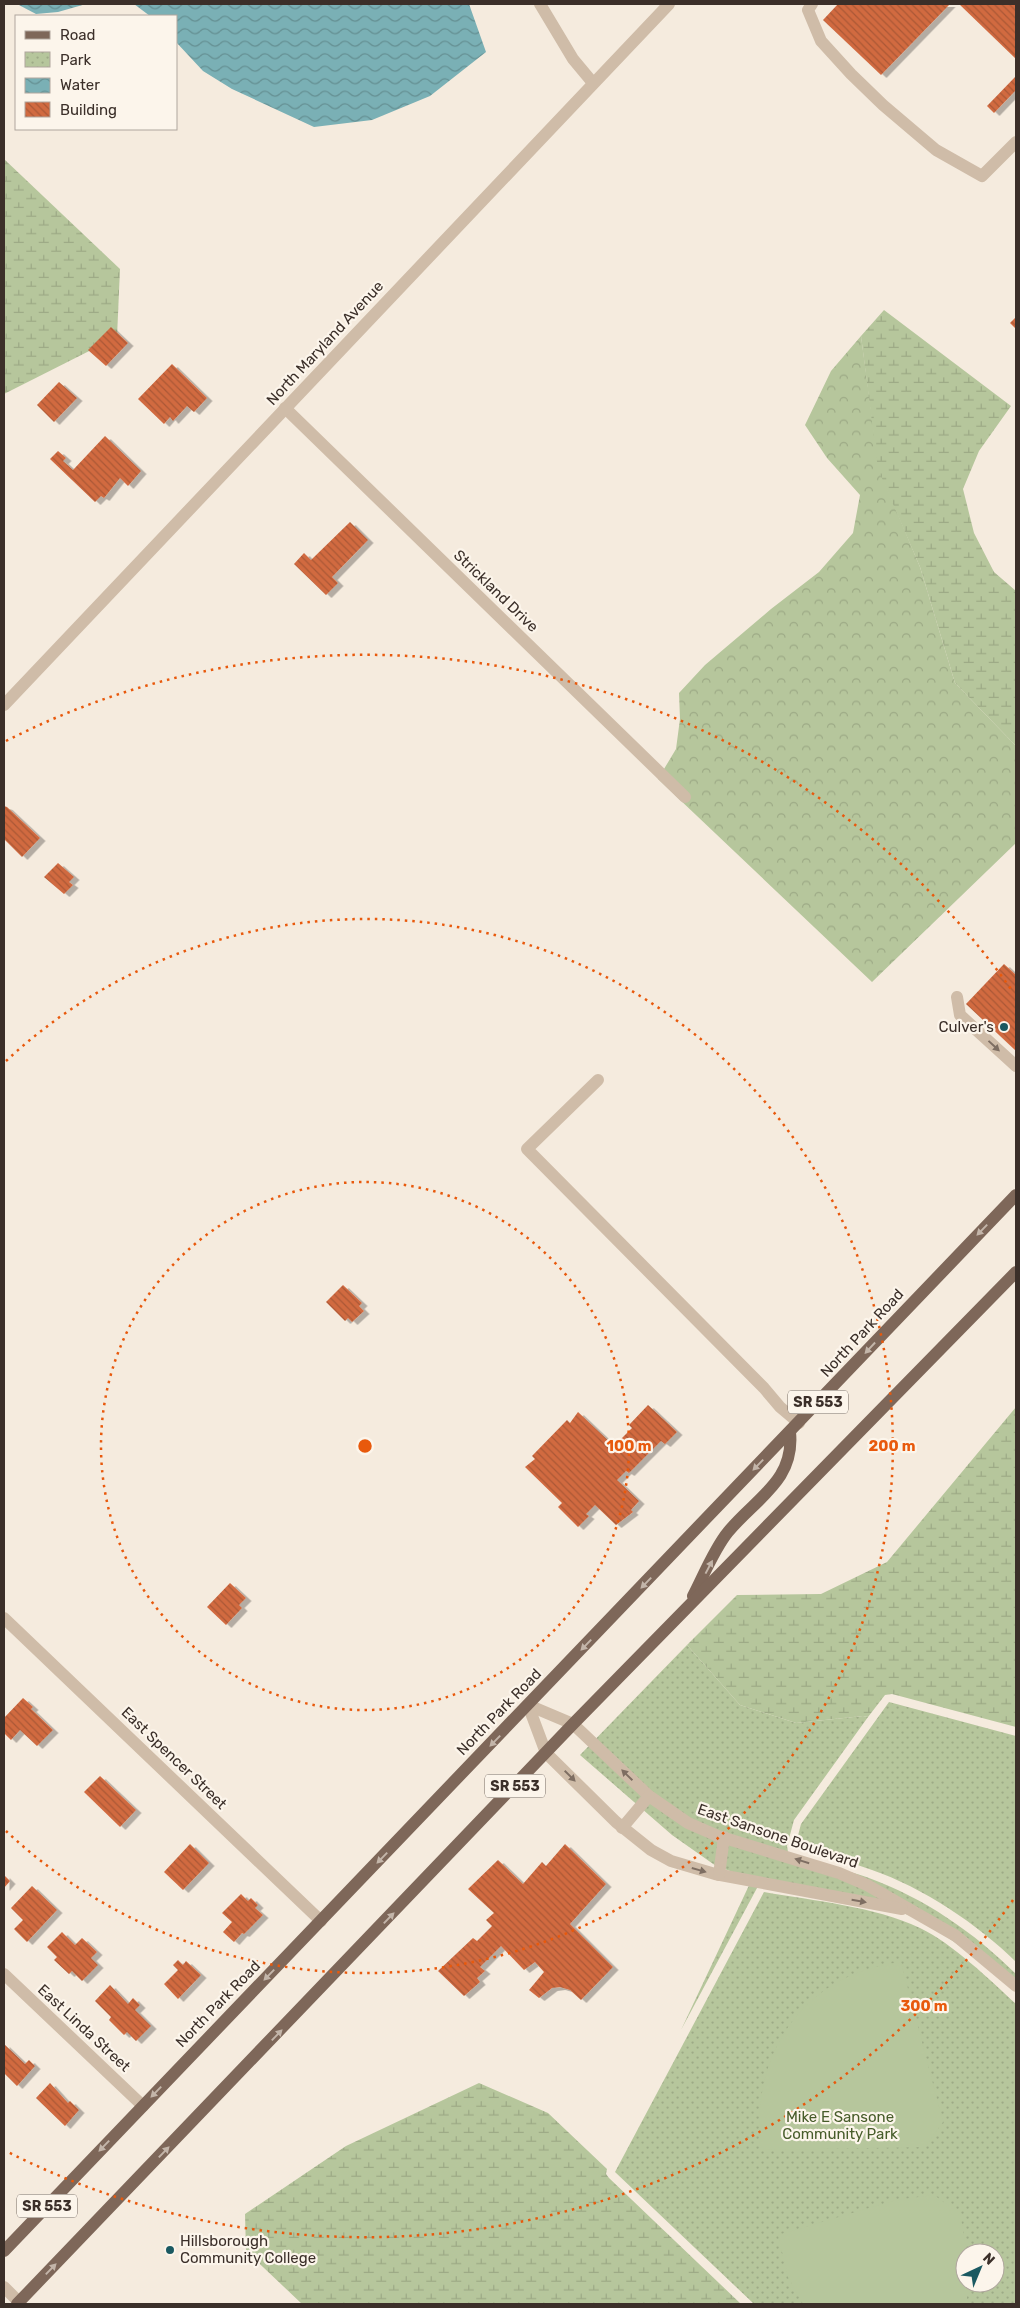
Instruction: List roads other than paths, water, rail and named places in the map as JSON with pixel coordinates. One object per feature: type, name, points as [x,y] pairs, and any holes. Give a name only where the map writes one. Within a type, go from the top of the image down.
[{"type":"main road","name":"North Park Road","points":[[4,2251],[1016,1195]]},
{"type":"main road","name":"SR 553","points":[[18,2303],[573,1724],[1016,1272]]},
{"type":"main road","points":[[686,1610],[727,1533],[780,1477],[792,1449],[794,1427]]},
{"type":"street","points":[[540,4],[573,58],[593,83]]},
{"type":"street","name":"North Maryland Avenue","points":[[4,705],[669,4]]},
{"type":"street","points":[[812,4],[808,10],[820,41],[883,105],[936,150],[982,176],[1016,142]]},
{"type":"street","name":"Strickland Drive","points":[[286,408],[685,797]]},
{"type":"street","points":[[957,997],[960,1015],[1016,1066]]},
{"type":"street","points":[[598,1080],[528,1149],[764,1388],[794,1427]]},
{"type":"street","name":"East Spencer Street","points":[[4,1618],[321,1921]]},
{"type":"street","name":"East Sansone Boulevard","points":[[528,1706],[573,1724],[649,1796],[688,1823],[724,1837],[840,1873],[868,1885],[956,1936],[1016,1986]]},
{"type":"street","name":"East Sansone Boulevard","points":[[528,1706],[546,1753],[622,1828],[651,1850],[672,1861],[719,1875],[910,1910]]},
{"type":"street","points":[[622,1828],[649,1796]]},
{"type":"street","points":[[719,1875],[724,1837]]},
{"type":"street","name":"East Linda Street","points":[[4,1974],[143,2106]]},
{"type":"street","points":[[4,2287],[18,2303]]},
{"type":"water","points":[[17,4],[86,4],[58,12],[36,14]]},
{"type":"water","points":[[134,4],[469,4],[486,52],[430,96],[372,120],[314,127],[232,89],[203,71],[178,44],[178,15],[149,15]]},
{"type":"place","name":"Culver's","points":[[1004,1027]]},
{"type":"place","name":"Hillsborough Community College","points":[[170,2250]]},
{"type":"park label","name":"Mike E Sansone Community Park","points":[[840,2126]]}]
